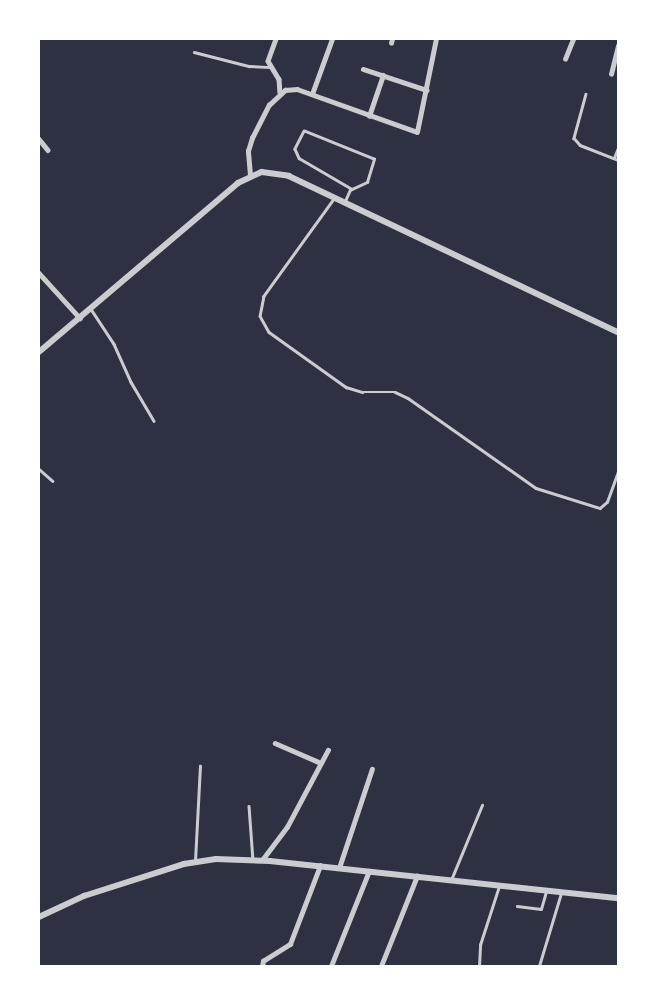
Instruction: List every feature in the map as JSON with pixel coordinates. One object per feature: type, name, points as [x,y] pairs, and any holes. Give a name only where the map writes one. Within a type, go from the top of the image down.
[{"type":"street","points":[[276,39],[268,59],[270,66],[279,79],[280,92]]},
{"type":"street","points":[[312,94],[332,39]]},
{"type":"street","points":[[250,175],[248,151],[252,138],[269,105],[280,92],[296,89],[415,132],[420,128],[436,39]]},
{"type":"street","points":[[565,59],[573,39]]},
{"type":"street","points":[[611,74],[618,46]]},
{"type":"street","points":[[363,68],[427,90]]},
{"type":"street","points":[[369,116],[383,75]]},
{"type":"street","points":[[39,139],[48,150]]},
{"type":"street","points":[[39,352],[250,175],[274,172],[345,202],[618,332]]},
{"type":"street","points":[[39,273],[80,318]]},
{"type":"street","points":[[275,743],[321,764]]},
{"type":"street","points":[[262,860],[284,833],[328,750]]},
{"type":"street","points":[[339,868],[372,769]]},
{"type":"street","points":[[39,917],[69,902],[195,861],[262,860],[499,885],[546,894],[618,898]]},
{"type":"street","points":[[262,966],[263,961],[290,944],[320,866]]},
{"type":"street","points":[[331,966],[369,871]]},
{"type":"street","points":[[381,966],[417,876]]},
{"type":"lane","points":[[194,52],[249,66],[270,66]]},
{"type":"lane","points":[[586,94],[574,138],[580,145],[618,160]]},
{"type":"lane","points":[[345,202],[352,189],[365,185],[374,159],[304,132],[295,149],[299,158],[352,189]]},
{"type":"lane","points":[[614,158],[618,148]]},
{"type":"lane","points":[[335,198],[264,296],[260,316],[265,328],[346,387],[362,392],[395,392],[408,398],[536,488],[600,508],[607,502],[618,471]]},
{"type":"lane","points":[[91,309],[114,344],[131,382],[154,421]]},
{"type":"lane","points":[[39,469],[53,481]]},
{"type":"lane","points":[[195,861],[200,766]]},
{"type":"lane","points":[[451,880],[482,805]]},
{"type":"lane","points":[[249,806],[253,860]]},
{"type":"lane","points":[[479,966],[480,945],[499,885]]},
{"type":"lane","points":[[516,906],[539,910],[545,902],[546,894]]},
{"type":"lane","points":[[539,966],[560,895]]}]
